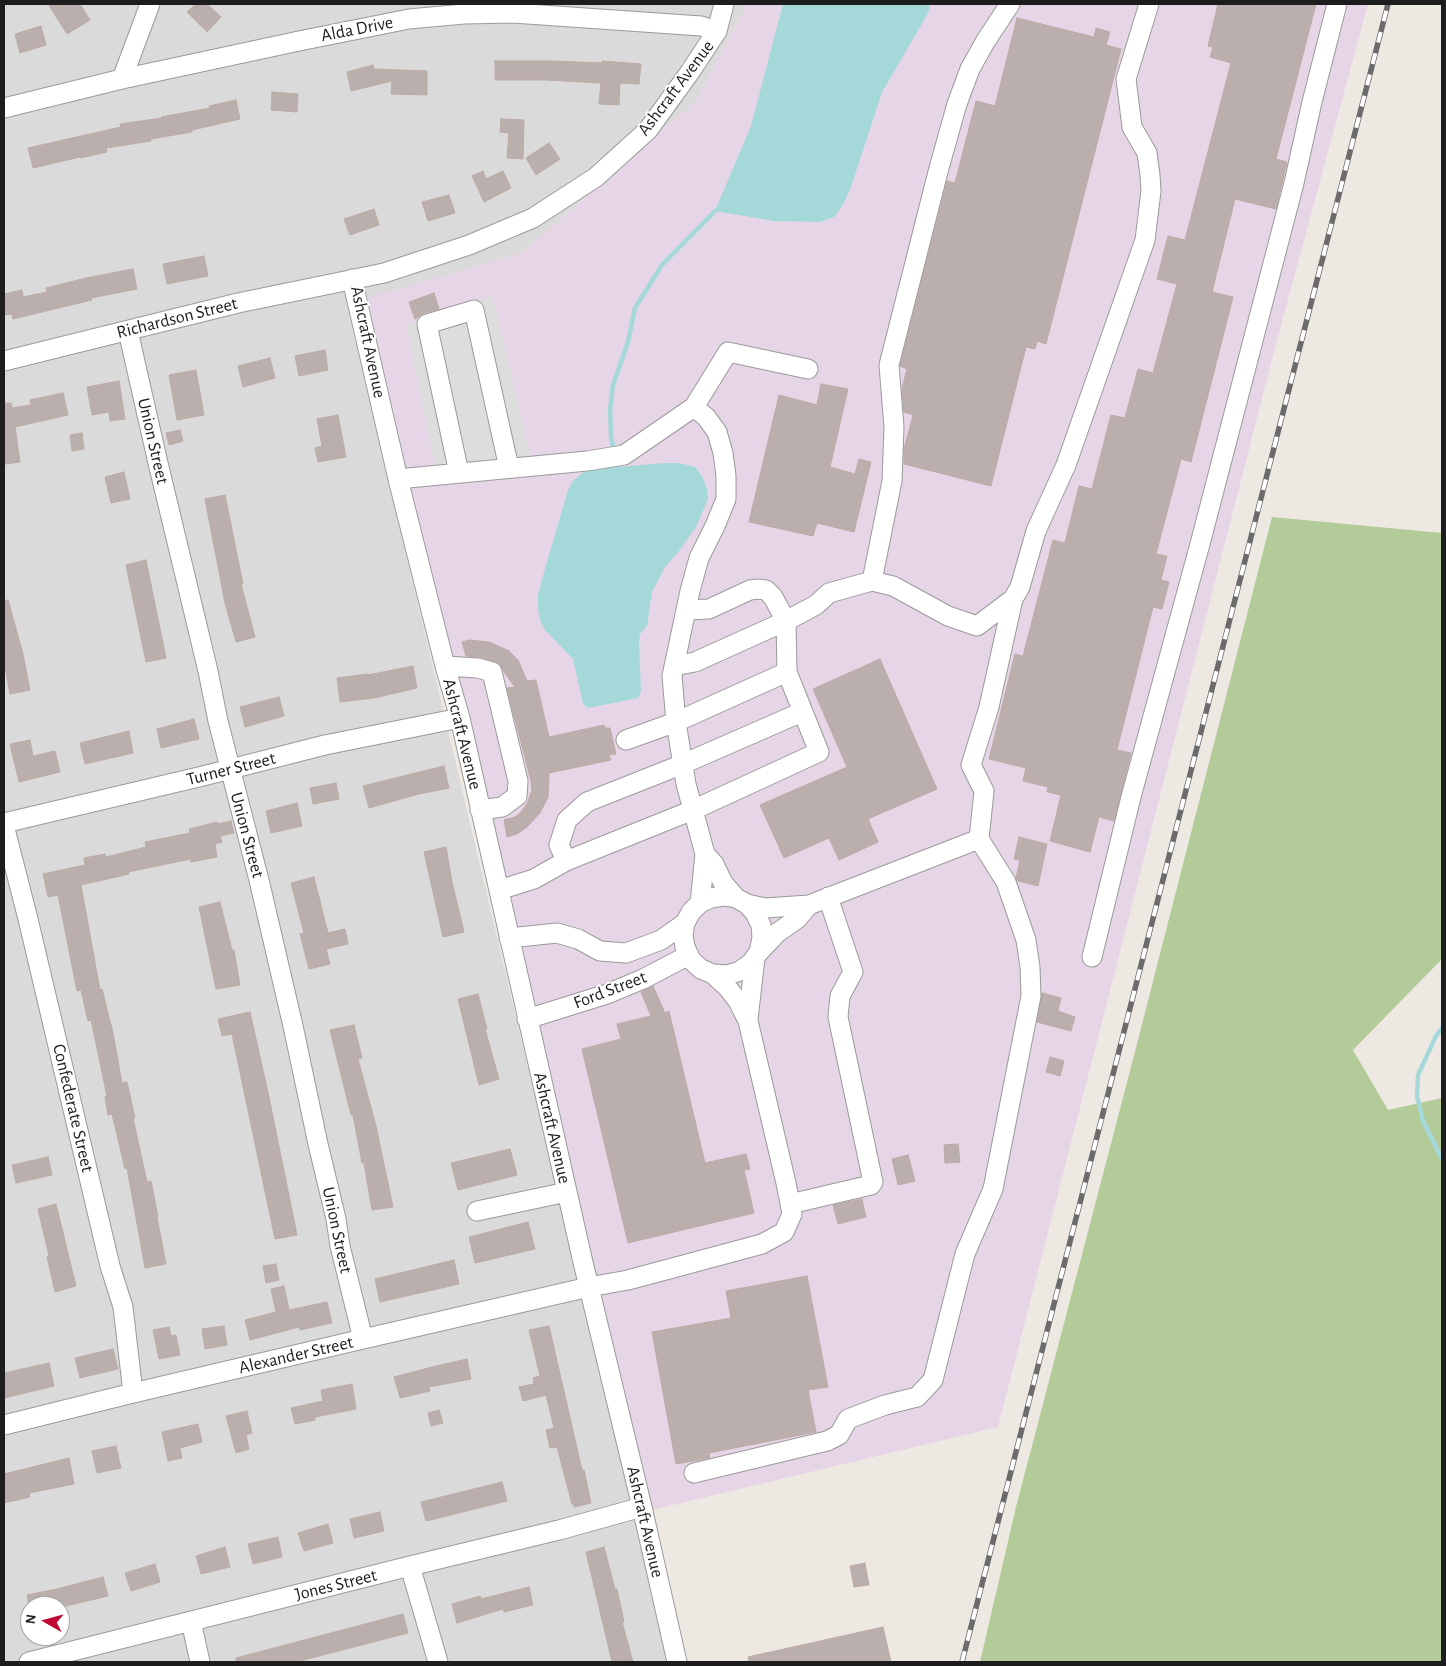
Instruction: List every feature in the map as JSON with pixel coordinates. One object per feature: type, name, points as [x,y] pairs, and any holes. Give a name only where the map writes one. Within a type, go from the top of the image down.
[{"type":"street","points":[[122,79],[150,4]]},
{"type":"street","name":"Ashcraft Avenue","points":[[677,1662],[567,1192],[460,718],[398,479],[352,280],[384,273],[477,242],[534,218],[596,177],[648,130],[717,31],[724,4]]},
{"type":"street","points":[[872,581],[892,481],[894,427],[889,365],[957,104],[970,69],[1010,4]]},
{"type":"street","points":[[1092,957],[1131,796],[1200,544],[1294,183],[1337,4]]},
{"type":"street","points":[[694,1473],[826,1441],[839,1435],[848,1419],[916,1397],[932,1380],[965,1254],[993,1189],[1031,996],[1030,967],[1026,940],[1006,882],[979,839],[984,791],[971,765],[989,707],[1013,599],[1020,587],[1036,531],[1066,465],[1145,240],[1151,191],[1148,153],[1132,128],[1126,79],[1143,5]]},
{"type":"street","name":"Alda Drive","points":[[4,108],[122,79],[409,19],[464,14],[513,13],[701,26],[717,31]]},
{"type":"street","name":"Richardson Street","points":[[4,361],[238,303],[352,280]]},
{"type":"street","points":[[459,473],[427,324],[474,310],[509,468]]},
{"type":"street","name":"Union Street","points":[[128,331],[230,769],[259,880],[336,1218],[340,1246],[363,1340]]},
{"type":"street","points":[[398,479],[587,461],[624,455],[694,407],[705,386],[728,352],[808,369]]},
{"type":"street","points":[[694,407],[706,417],[716,432],[723,453],[726,476],[726,499],[700,558],[690,591],[672,676],[676,722],[686,784],[705,854],[700,903]]},
{"type":"street","points":[[674,666],[695,662],[786,622],[816,605],[829,594],[872,581],[893,586],[948,616],[977,626],[1013,599]]},
{"type":"street","points":[[499,890],[534,879],[566,861],[693,810],[819,752],[786,672],[786,622],[773,597],[766,590],[750,590],[709,609],[686,610]]},
{"type":"street","points":[[445,666],[478,668],[492,672],[518,781],[517,796],[502,807],[480,810]]},
{"type":"street","points":[[626,740],[676,722],[786,672]]},
{"type":"street","points":[[566,861],[559,845],[567,820],[587,802],[683,764],[802,712]]},
{"type":"street","name":"Turner Street","points":[[4,824],[325,745],[460,718]]},
{"type":"street","name":"Confederate Street","points":[[4,824],[110,1266],[123,1307],[133,1393]]},
{"type":"street","points":[[828,898],[852,972],[840,996],[838,1017],[873,1179],[871,1186],[790,1204],[748,1020],[728,987],[713,974],[701,969],[691,960],[685,947],[683,935],[685,923],[691,912],[700,903],[724,896],[765,908],[809,905],[979,839]]},
{"type":"street","points":[[705,854],[714,864],[723,884],[755,913],[761,924],[762,938],[757,955],[748,1020]]},
{"type":"street","points":[[713,974],[727,975],[740,971],[751,963],[777,933],[797,919],[809,905]]},
{"type":"street","points":[[509,938],[557,933],[578,939],[600,951],[626,953],[661,940],[685,923]]},
{"type":"street","name":"Ford Street","points":[[528,1019],[607,994],[643,979],[688,955]]},
{"type":"street","points":[[477,1211],[567,1192]]},
{"type":"street","name":"Alexander Street","points":[[4,1425],[133,1393],[589,1287],[628,1280],[762,1244],[784,1232],[792,1214],[790,1204]]},
{"type":"street","name":"Jones Street","points":[[29,1662],[559,1530],[642,1507]]},
{"type":"street","points":[[410,1566],[438,1662]]},
{"type":"street","points":[[191,1621],[200,1662]]},
{"type":"shaded area","points":[[4,4],[747,4],[697,100],[522,253],[347,305],[669,1662],[4,1662]]},
{"type":"shaded area","points":[[747,4],[1368,4],[1277,340],[998,1427],[652,1510],[346,304],[522,253],[697,100]]},
{"type":"shaded area","points":[[492,295],[531,457],[436,470],[406,325]]},
{"type":"green space","points":[[1272,517],[1442,533],[1442,959],[1353,1050],[1388,1110],[1442,1098],[1442,1662],[980,1662],[1016,1507]]},
{"type":"water","points":[[783,4],[931,4],[927,15],[882,92],[851,187],[843,205],[834,217],[820,222],[774,221],[715,211],[751,126]]},
{"type":"water","points":[[679,463],[695,467],[702,476],[707,489],[708,499],[696,527],[665,567],[652,592],[647,626],[640,634],[641,692],[638,698],[588,708],[583,704],[573,659],[545,630],[540,620],[538,608],[538,595],[542,579],[568,490],[573,481],[591,469]]},
{"type":"building","points":[[48,4],[80,4],[90,20],[67,34]]},
{"type":"building","points":[[196,4],[207,4],[221,17],[207,32],[187,12]]},
{"type":"building","points":[[1218,4],[1316,4],[1276,159],[1287,162],[1276,209],[1235,199],[1212,292],[1233,297],[1191,462],[1181,459],[1156,554],[1167,556],[1161,580],[1169,582],[1162,609],[1153,607],[1117,750],[1131,753],[1114,821],[1099,817],[1090,852],[1050,841],[1061,795],[1047,792],[1048,787],[1023,781],[1026,768],[989,759],[1015,654],[1023,656],[1053,540],[1065,543],[1079,486],[1092,489],[1111,415],[1125,418],[1138,369],[1153,373],[1177,284],[1157,279],[1168,236],[1185,240],[1231,63],[1210,57],[1213,47],[1208,46]]},
{"type":"building","points":[[1017,18],[1094,37],[1096,28],[1110,32],[1106,45],[1121,49],[1046,344],[1037,341],[1035,349],[1026,347],[991,486],[904,464],[904,449],[913,415],[904,412],[902,389],[907,369],[900,366],[947,181],[955,183],[976,101],[995,106]]},
{"type":"building","points":[[41,26],[46,45],[20,53],[15,34]]},
{"type":"building","points":[[495,61],[602,63],[602,61],[641,64],[639,84],[620,83],[619,105],[599,104],[601,83],[495,80]]},
{"type":"building","points":[[373,65],[374,69],[427,71],[427,95],[391,94],[392,81],[351,91],[347,72]]},
{"type":"building","points":[[272,92],[298,94],[297,112],[271,110]]},
{"type":"building","points":[[236,100],[240,119],[192,130],[192,132],[151,139],[151,141],[106,148],[107,152],[33,168],[28,148],[121,127],[120,124],[162,118],[210,108],[209,106]]},
{"type":"building","points":[[501,119],[524,120],[523,159],[507,158],[509,133],[500,132]]},
{"type":"building","points":[[549,143],[560,159],[536,175],[526,158]]},
{"type":"building","points":[[483,171],[486,179],[503,171],[511,188],[484,202],[472,176]]},
{"type":"building","points":[[449,195],[455,213],[428,221],[422,202]]},
{"type":"building","points":[[374,209],[379,225],[350,235],[344,219]]},
{"type":"building","points":[[204,256],[208,276],[167,284],[163,264]]},
{"type":"building","points":[[133,269],[137,289],[91,298],[92,300],[13,319],[12,314],[4,315],[4,294],[22,290],[23,297],[47,292],[46,288]]},
{"type":"building","points":[[434,293],[439,309],[424,313],[415,319],[409,302]]},
{"type":"building","points":[[325,350],[328,370],[299,376],[295,356]]},
{"type":"building","points":[[270,358],[275,378],[243,387],[238,366]]},
{"type":"building","points":[[196,370],[204,415],[177,420],[169,375]]},
{"type":"building","points":[[119,381],[125,419],[110,421],[109,412],[92,415],[87,387]]},
{"type":"building","points":[[821,384],[848,389],[830,467],[855,474],[859,459],[871,462],[854,532],[817,523],[813,536],[749,522],[779,395],[817,405]]},
{"type":"building","points":[[63,393],[68,415],[15,427],[20,462],[5,464],[4,403],[11,403],[12,408],[31,405],[30,400]]},
{"type":"building","points":[[338,415],[346,457],[318,462],[315,448],[322,446],[317,419]]},
{"type":"building","points":[[180,430],[183,441],[169,445],[166,433]]},
{"type":"building","points":[[82,433],[84,449],[72,451],[70,435]]},
{"type":"building","points":[[124,472],[130,499],[111,503],[105,477]]},
{"type":"building","points":[[225,495],[243,584],[241,584],[255,637],[236,642],[225,603],[205,499]]},
{"type":"building","points":[[146,560],[166,658],[146,662],[126,565]]},
{"type":"building","points":[[8,600],[23,654],[30,690],[10,694],[4,661],[4,601]]},
{"type":"building","points":[[469,640],[489,642],[509,651],[518,660],[527,681],[536,680],[549,737],[604,725],[605,728],[610,728],[616,754],[609,755],[611,760],[549,773],[548,797],[540,813],[527,827],[517,834],[507,837],[504,820],[515,817],[521,812],[527,804],[532,790],[507,688],[515,687],[500,664],[480,657],[466,656],[462,642]]},
{"type":"building","points":[[880,659],[937,789],[868,819],[878,842],[839,860],[829,838],[784,858],[760,805],[847,767],[813,689]]},
{"type":"building","points":[[413,666],[417,688],[374,698],[340,702],[337,678],[368,675]]},
{"type":"building","points":[[279,697],[284,716],[245,727],[240,707]]},
{"type":"building","points":[[194,719],[199,739],[161,748],[157,729]]},
{"type":"building","points":[[129,731],[133,753],[85,764],[80,743]]},
{"type":"building","points":[[30,740],[33,756],[55,751],[60,772],[19,782],[10,744]]},
{"type":"building","points":[[444,766],[449,788],[369,808],[363,786]]},
{"type":"building","points":[[336,783],[339,799],[313,804],[310,788]]},
{"type":"building","points":[[297,803],[302,826],[271,833],[266,811]]},
{"type":"building","points":[[231,821],[234,833],[220,836],[222,842],[215,844],[217,857],[191,862],[191,859],[128,872],[129,874],[81,885],[100,990],[102,989],[113,1033],[122,1083],[127,1082],[147,1182],[151,1181],[166,1264],[145,1268],[127,1168],[125,1169],[112,1114],[108,1115],[105,1097],[107,1096],[91,1020],[88,1021],[81,990],[77,991],[58,895],[48,897],[43,874],[85,865],[84,858],[105,854],[106,857],[146,847],[145,842],[190,833],[189,829],[217,822],[218,824]]},
{"type":"building","points":[[1019,837],[1047,844],[1038,886],[1018,881],[1016,878],[1020,860],[1014,859]]},
{"type":"building","points":[[446,847],[464,932],[443,937],[424,852]]},
{"type":"building","points":[[314,877],[328,933],[345,929],[348,944],[326,949],[330,964],[309,969],[300,934],[304,933],[291,883]]},
{"type":"building","points":[[220,902],[232,950],[234,950],[240,985],[216,989],[199,907]]},
{"type":"building","points":[[653,986],[665,1013],[669,1011],[705,1163],[746,1154],[750,1169],[744,1170],[754,1213],[628,1243],[582,1049],[621,1039],[617,1024],[651,1016],[641,992]]},
{"type":"building","points":[[1042,993],[1061,998],[1058,1011],[1075,1017],[1071,1031],[1037,1022]]},
{"type":"building","points":[[478,994],[487,1029],[485,1029],[499,1079],[479,1085],[458,999]]},
{"type":"building","points":[[250,1012],[297,1235],[275,1239],[232,1034],[222,1036],[218,1019]]},
{"type":"building","points":[[354,1025],[362,1058],[358,1059],[376,1126],[393,1207],[372,1210],[353,1115],[351,1115],[330,1030]]},
{"type":"building","points":[[1050,1057],[1064,1061],[1060,1076],[1046,1072]]},
{"type":"building","points":[[958,1144],[960,1162],[945,1163],[944,1145]]},
{"type":"building","points":[[510,1149],[517,1175],[458,1190],[451,1163]]},
{"type":"building","points":[[908,1155],[915,1181],[898,1185],[892,1159]]},
{"type":"building","points":[[48,1157],[52,1175],[16,1183],[12,1165]]},
{"type":"building","points":[[862,1199],[866,1217],[838,1224],[833,1205]]},
{"type":"building","points":[[56,1204],[76,1286],[55,1292],[38,1209]]},
{"type":"building","points":[[528,1222],[535,1249],[475,1263],[469,1237]]},
{"type":"building","points":[[454,1260],[459,1284],[380,1302],[375,1279]]},
{"type":"building","points":[[276,1264],[279,1280],[266,1283],[263,1266]]},
{"type":"building","points":[[807,1276],[828,1387],[808,1390],[816,1432],[709,1453],[710,1458],[676,1464],[652,1332],[731,1318],[726,1291]]},
{"type":"building","points":[[284,1286],[289,1310],[327,1302],[332,1323],[300,1330],[299,1327],[250,1340],[245,1320],[276,1312],[271,1289]]},
{"type":"building","points":[[224,1326],[227,1345],[205,1349],[202,1329]]},
{"type":"building","points":[[549,1326],[591,1503],[574,1507],[557,1447],[550,1448],[546,1430],[554,1428],[546,1395],[523,1401],[519,1387],[534,1384],[533,1378],[540,1376],[529,1330]]},
{"type":"building","points":[[169,1327],[171,1336],[176,1335],[180,1355],[159,1359],[153,1330]]},
{"type":"building","points":[[113,1349],[118,1369],[80,1378],[75,1358]]},
{"type":"building","points":[[467,1359],[471,1379],[429,1387],[430,1391],[400,1398],[394,1377]]},
{"type":"building","points":[[49,1363],[54,1386],[4,1398],[4,1373]]},
{"type":"building","points":[[352,1384],[356,1409],[315,1417],[315,1420],[295,1424],[291,1408],[323,1401],[321,1390]]},
{"type":"building","points":[[439,1410],[443,1423],[431,1426],[428,1413]]},
{"type":"building","points":[[247,1411],[252,1433],[246,1435],[249,1449],[236,1453],[226,1416]]},
{"type":"building","points":[[198,1424],[202,1442],[180,1448],[182,1458],[168,1461],[162,1432]]},
{"type":"building","points":[[116,1446],[121,1468],[97,1473],[92,1451]]},
{"type":"building","points":[[69,1458],[74,1484],[29,1493],[30,1497],[4,1503],[4,1474]]},
{"type":"building","points":[[502,1482],[507,1501],[426,1521],[421,1502]]},
{"type":"building","points":[[380,1512],[384,1531],[354,1538],[350,1519]]},
{"type":"building","points":[[328,1524],[333,1543],[304,1551],[298,1533]]},
{"type":"building","points":[[278,1537],[282,1557],[253,1564],[248,1544]]},
{"type":"building","points":[[225,1547],[230,1567],[201,1574],[196,1556]]},
{"type":"building","points":[[604,1547],[615,1589],[617,1589],[624,1622],[622,1622],[633,1662],[612,1662],[586,1552]]},
{"type":"building","points":[[865,1563],[869,1585],[854,1587],[850,1566]]},
{"type":"building","points":[[155,1564],[160,1582],[131,1591],[125,1573]]},
{"type":"building","points":[[103,1577],[108,1596],[70,1605],[70,1596],[27,1596]]},
{"type":"building","points":[[529,1587],[533,1605],[504,1612],[503,1609],[457,1623],[452,1604],[480,1596],[481,1599]]},
{"type":"building","points":[[403,1614],[408,1633],[296,1662],[236,1662],[236,1658]]},
{"type":"building","points":[[883,1627],[891,1662],[749,1662],[748,1657]]},
{"type":"waterway","points":[[614,452],[610,410],[613,385],[628,342],[635,308],[662,265],[720,208]]},
{"type":"waterway","points":[[1442,1028],[1436,1036],[1418,1075],[1417,1096],[1423,1121],[1442,1159]]},
{"type":"railway","points":[[962,1662],[1388,4]]}]
